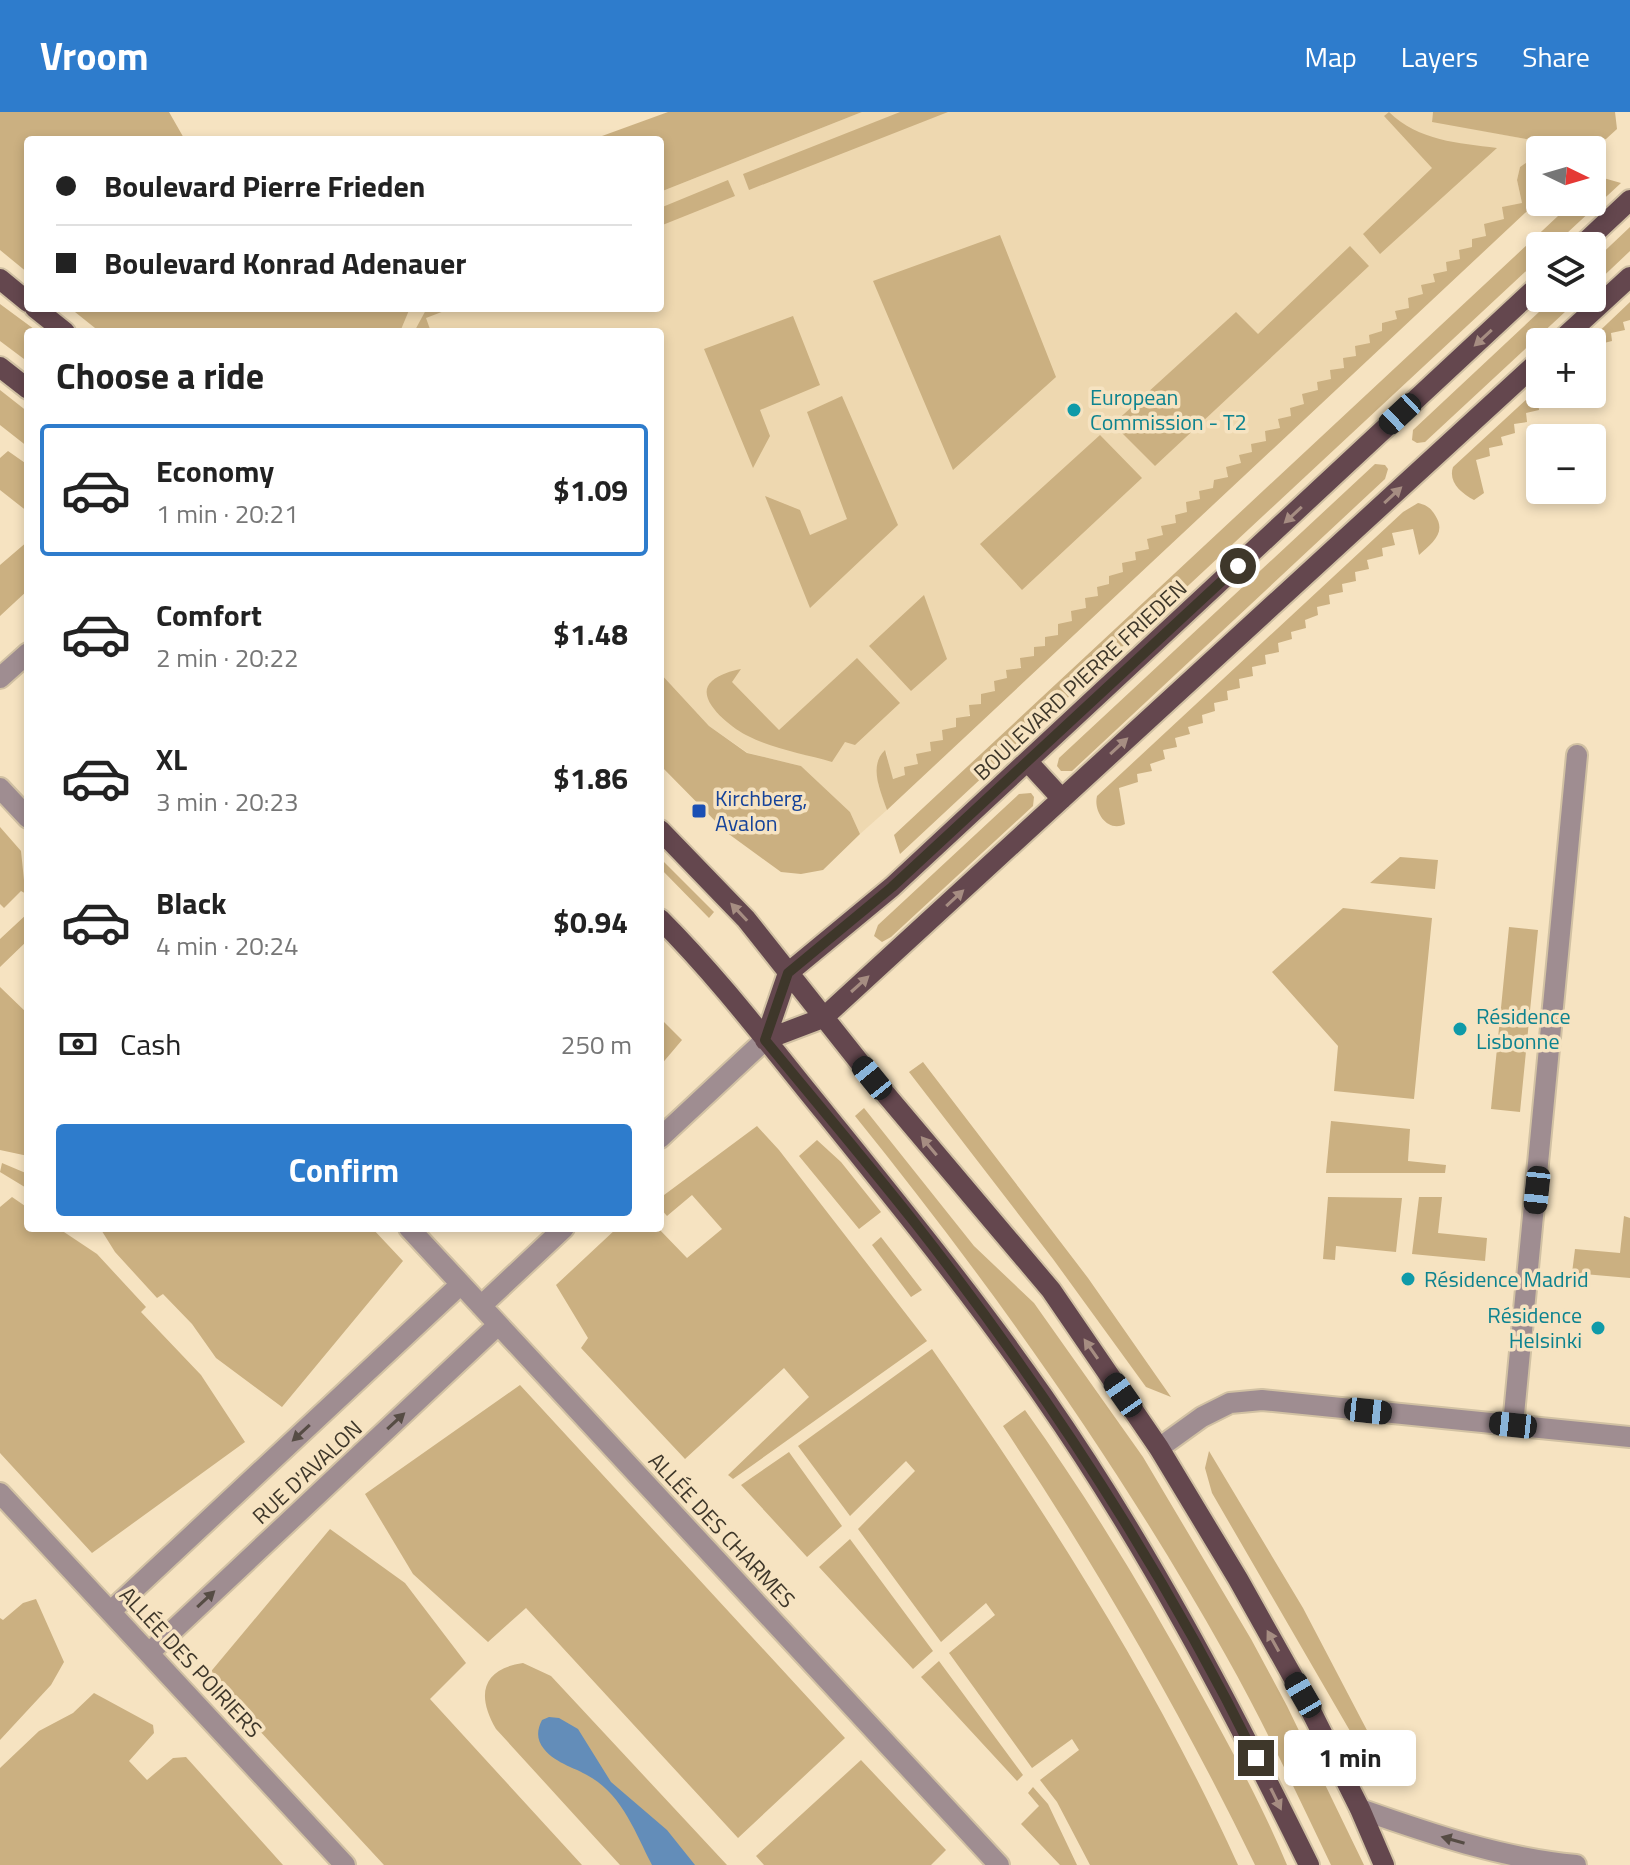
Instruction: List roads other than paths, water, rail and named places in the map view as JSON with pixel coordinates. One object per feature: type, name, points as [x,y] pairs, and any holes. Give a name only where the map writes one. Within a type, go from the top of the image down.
[{"type":"main road","points":[[1596,232],[1630,200]]},
{"type":"main road","points":[[1574,328],[1630,277]]},
{"type":"main road","points":[[0,279],[24,299]]},
{"type":"main road","name":"BOULEVARD PIERRE FRIEDEN","points":[[788,973],[892,887],[1526,297]]},
{"type":"main road","points":[[40,312],[60,328]]},
{"type":"main road","points":[[0,367],[24,386]]},
{"type":"main road","points":[[765,1040],[823,1018],[1526,373]]},
{"type":"main road","points":[[1028,762],[1062,799]]},
{"type":"main road","points":[[664,834],[746,919],[823,1018],[1051,1290],[1159,1448],[1303,1695],[1360,1809],[1384,1865]]},
{"type":"main road","points":[[664,923],[702,961],[915,1223],[1044,1397],[1181,1618],[1243,1731],[1309,1865]]},
{"type":"main road","points":[[765,1040],[788,973]]},
{"type":"street","points":[[0,678],[24,657]]},
{"type":"street","points":[[1513,1425],[1577,755]]},
{"type":"street","points":[[0,788],[24,814]]},
{"type":"street","points":[[664,1134],[765,1040]]},
{"type":"street","name":"ALLÉE DES CHARMES","points":[[413,1232],[999,1865]]},
{"type":"street","points":[[481,1306],[560,1232]]},
{"type":"street","name":"RUE D'AVALON","points":[[111,1611],[461,1284]]},
{"type":"street","name":"RUE D'AVALON","points":[[149,1653],[498,1325]]},
{"type":"street","points":[[1159,1448],[1202,1417],[1230,1403],[1262,1400],[1630,1437]]},
{"type":"street","name":"ALLÉE DES POIRIERS","points":[[0,1493],[345,1865]]},
{"type":"street","points":[[1360,1809],[1525,1863],[1576,1865]]},
{"type":"water","points":[[559,1718],[578,1729],[611,1782],[667,1830],[695,1865],[652,1865],[628,1817],[612,1795],[592,1778],[554,1758],[541,1745],[539,1727],[542,1720]]},
{"type":"place","name":"European Commission - T2","points":[[1074,410]]},
{"type":"place","name":"Kirchberg, Avalon","points":[[699,811]]},
{"type":"place","name":"Résidence Lisbonne","points":[[1460,1029]]},
{"type":"place","name":"Résidence Madrid","points":[[1408,1279]]},
{"type":"place","name":"Résidence Helsinki","points":[[1598,1328]]}]
